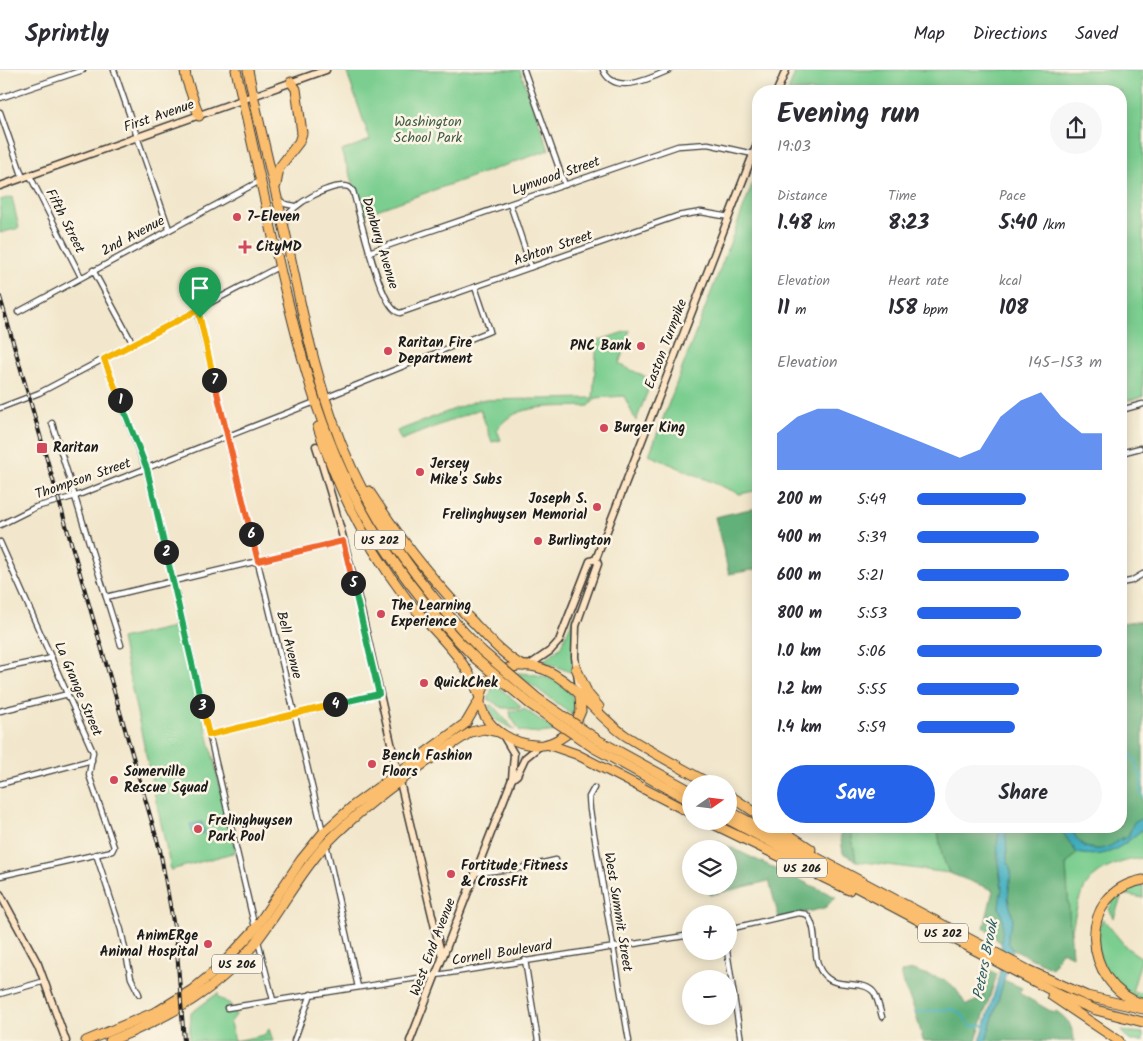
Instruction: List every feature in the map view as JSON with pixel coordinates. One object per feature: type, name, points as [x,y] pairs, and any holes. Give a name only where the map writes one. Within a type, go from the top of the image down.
[{"type":"highway","points":[[186,70],[186,78],[199,116]]},
{"type":"highway","name":"US 202","points":[[236,70],[280,266],[315,402],[338,461],[374,530],[407,580],[435,615],[537,709],[682,796]]},
{"type":"highway","name":"US 202","points":[[248,70],[314,360],[341,442],[367,498],[403,557],[479,655]]},
{"type":"highway","points":[[276,193],[279,168],[299,142],[302,133],[296,89],[291,82]]},
{"type":"highway","points":[[315,402],[316,420],[331,466],[362,531],[407,598],[468,668],[480,698],[484,716],[501,733]]},
{"type":"highway","points":[[341,442],[387,518],[429,575],[489,639],[510,658],[526,666]]},
{"type":"highway","name":"US 206","points":[[86,1041],[147,1016],[180,997],[219,968],[255,929],[298,865],[323,833],[353,806],[466,723],[485,685],[495,673],[526,666],[542,668],[557,674],[614,727],[694,775]]},
{"type":"highway","points":[[576,668],[585,688],[594,701],[615,721],[658,750],[664,758]]},
{"type":"highway","points":[[544,744],[568,733],[577,724],[581,711],[580,696]]},
{"type":"highway","name":"US 206","points":[[110,1041],[182,1008],[226,974],[258,940],[300,877],[326,844],[354,817],[471,732],[484,729],[501,733],[512,739],[544,744],[576,754],[682,808]]},
{"type":"highway","name":"US 202","points":[[596,744],[682,787]]},
{"type":"highway","points":[[738,801],[752,810]]},
{"type":"highway","name":"US 202","points":[[738,816],[752,823]]},
{"type":"highway","name":"US 202","points":[[738,825],[752,832]]},
{"type":"highway","name":"US 206","points":[[726,830],[882,906],[898,909]]},
{"type":"highway","name":"US 202","points":[[754,833],[898,909],[990,954]]},
{"type":"highway","name":"US 202","points":[[770,833],[1091,1008],[1143,1022]]},
{"type":"highway","name":"US 206","points":[[787,833],[829,859],[834,868]]},
{"type":"highway","points":[[1143,880],[1122,886],[1114,893],[1098,917],[1094,938],[1096,957],[1106,978],[1121,994],[1143,1005]]},
{"type":"highway","points":[[1027,974],[1119,1041]]},
{"type":"highway","name":"US 202","points":[[1027,974],[1087,996],[1143,1009]]},
{"type":"street","points":[[0,98],[83,70]]},
{"type":"street","points":[[114,70],[169,229]]},
{"type":"street","name":"First Avenue","points":[[0,186],[326,70]]},
{"type":"street","points":[[524,70],[565,185]]},
{"type":"street","points":[[603,70],[610,80],[625,84],[669,70]]},
{"type":"street","points":[[780,85],[786,70]]},
{"type":"street","name":"Fifth Street","points":[[0,112],[26,177],[81,277]]},
{"type":"street","name":"Lynwood Street","points":[[369,252],[678,146],[708,144],[752,154]]},
{"type":"street","name":"Easton Turnpike","points":[[580,696],[576,668],[576,626],[598,564],[596,559],[752,157]]},
{"type":"street","name":"2nd Avenue","points":[[18,312],[260,181]]},
{"type":"street","name":"Danbury Avenue","points":[[295,206],[337,186],[349,187],[353,191],[369,252],[389,306]]},
{"type":"street","points":[[276,193],[285,204],[295,206]]},
{"type":"street","points":[[510,204],[531,267]]},
{"type":"street","points":[[283,224],[287,214],[295,206]]},
{"type":"street","name":"Ashton Street","points":[[389,306],[395,312],[403,313],[689,213],[701,212],[729,216]]},
{"type":"street","points":[[0,408],[40,393],[280,266]]},
{"type":"street","points":[[93,270],[133,344]]},
{"type":"street","points":[[325,398],[490,331],[475,287]]},
{"type":"street","name":"Bell Avenue","points":[[198,310],[326,844],[358,987]]},
{"type":"street","points":[[104,359],[147,469],[255,929]]},
{"type":"street","name":"Thompson Street","points":[[0,525],[36,507],[76,496],[315,402]]},
{"type":"street","points":[[1127,408],[1143,404]]},
{"type":"street","points":[[52,423],[121,645]]},
{"type":"street","points":[[316,446],[330,489],[398,772]]},
{"type":"street","points":[[1127,451],[1140,448]]},
{"type":"street","points":[[106,597],[343,541]]},
{"type":"street","name":"La Grange Street","points":[[0,542],[93,752],[89,776],[109,832],[113,850],[96,854]]},
{"type":"street","name":"Easton Turnpike","points":[[526,666],[550,651],[559,641],[590,561],[596,559]]},
{"type":"street","points":[[1127,582],[1143,574]]},
{"type":"street","points":[[0,669],[52,658]]},
{"type":"street","points":[[0,711],[68,694]]},
{"type":"street","points":[[209,735],[379,694]]},
{"type":"street","name":"West End Avenue","points":[[410,1041],[512,779],[514,754],[501,733]]},
{"type":"street","name":"West End Avenue","points":[[512,779],[517,775],[525,758],[544,744]]},
{"type":"street","points":[[0,784],[92,760]]},
{"type":"street","points":[[400,782],[442,958]]},
{"type":"street","name":"West Summit Street","points":[[594,788],[588,797],[629,1041]]},
{"type":"street","points":[[0,876],[96,854],[121,930],[131,978],[140,994]]},
{"type":"street","points":[[475,873],[502,871],[556,860]]},
{"type":"street","points":[[0,894],[45,981],[66,1041]]},
{"type":"street","points":[[737,927],[798,913],[806,914],[811,920],[819,966],[823,975],[838,983],[868,988],[874,994],[882,1016]]},
{"type":"street","name":"Cornell Boulevard","points":[[227,1008],[682,936]]},
{"type":"street","points":[[258,940],[273,1000]]},
{"type":"street","points":[[525,960],[538,1041]]},
{"type":"street","points":[[728,960],[741,1041]]},
{"type":"street","points":[[0,994],[45,981]]},
{"type":"street","points":[[294,1041],[311,994]]},
{"type":"green space","name":"Washington School Park","points":[[346,70],[520,70],[549,150],[365,214],[341,151],[370,140]]},
{"type":"green space","points":[[796,70],[1143,70],[1143,397],[1127,401],[1127,85],[790,85]]},
{"type":"green space","points":[[752,185],[752,491],[740,494],[649,455]]},
{"type":"green space","points":[[12,197],[19,228],[0,233],[0,200]]},
{"type":"green space","points":[[630,330],[619,364],[652,380],[636,421],[624,396],[596,398],[589,406],[538,408],[514,414],[497,430],[501,440],[492,442],[480,409],[401,440],[397,431],[478,400],[593,398],[597,341]]},
{"type":"green space","points":[[752,509],[752,570],[729,574],[715,517]]},
{"type":"green space","points":[[574,617],[572,671],[570,672],[543,661],[560,648]]},
{"type":"green space","points":[[1143,621],[1143,818],[1130,831],[1128,837],[1107,848],[1092,849],[1079,841],[1073,833],[1127,833],[1127,623]]},
{"type":"green space","points":[[181,625],[236,852],[171,870],[121,639]]},
{"type":"green space","points":[[516,673],[537,675],[565,687],[571,695],[573,704],[572,715]]},
{"type":"green space","points":[[494,683],[520,705],[520,708],[503,708],[488,699]]},
{"type":"green space","points":[[492,705],[515,730],[496,720],[488,706]]},
{"type":"green space","points":[[523,708],[556,731],[540,733],[520,731],[511,717],[510,711],[522,710]]},
{"type":"green space","points":[[1143,829],[1143,858],[1109,867],[1094,877],[1083,891],[1070,937],[1066,865],[1077,853],[1105,853],[1120,847]]},
{"type":"green space","points":[[840,833],[851,833],[856,861],[843,853]]},
{"type":"green space","points":[[851,833],[938,833],[942,855],[949,873],[856,861]]},
{"type":"green space","points":[[938,833],[999,833],[997,858],[1002,888],[999,907],[1003,920],[1002,944],[984,928],[993,890],[949,873],[942,855]]},
{"type":"green space","points":[[1006,833],[1064,833],[1077,853],[1066,865],[1072,956],[1062,951],[1052,968],[1013,950],[1008,942],[1008,934],[1013,919],[1008,898],[1011,871],[1007,859]]},
{"type":"green space","points":[[737,850],[836,897],[825,908],[779,918],[769,881],[737,889]]},
{"type":"green space","points":[[1143,885],[1143,898],[1122,894],[1114,918],[1109,909],[1119,894]]},
{"type":"green space","points":[[1103,919],[1127,948],[1142,958],[1132,992],[1143,993],[1143,1000],[1124,991],[1115,983],[1104,966],[1100,957],[1097,937]]},
{"type":"green space","points":[[914,970],[948,982],[956,989],[966,1005],[983,998],[981,972],[991,971],[997,974],[976,1041],[923,1041],[913,1006],[901,976],[901,972]]},
{"type":"green space","points":[[1004,980],[1022,988],[1019,993],[1054,1013],[1056,1011],[1064,1017],[1071,1027],[1074,1041],[986,1041]]},
{"type":"green space","points":[[218,993],[218,997],[230,1004],[236,1015],[230,1023],[235,1041],[189,1041],[191,1013]]},
{"type":"green space","points":[[269,1029],[273,1041],[235,1041],[264,1035]]},
{"type":"green space","points":[[1121,1031],[1143,1033],[1143,1041],[1130,1041]]},
{"type":"water","points":[[1143,818],[1143,829],[1120,847],[1105,853],[1077,853],[1064,834],[1074,833],[1086,847],[1101,849],[1115,843],[1122,837],[1121,840],[1128,837],[1134,822]]},
{"type":"water","name":"Frelinghuysen Park Pool","points":[[202,822],[205,833],[193,835],[190,824]]},
{"type":"water","points":[[999,833],[1006,833],[1007,859],[1011,871],[1008,898],[1013,919],[1008,942],[1013,950],[986,1041],[980,1041],[999,977],[1003,920],[999,907],[1002,888],[997,844]]},
{"type":"waterway","points":[[1127,752],[1135,759],[1138,772],[1143,776],[1140,790],[1143,797]]},
{"type":"waterway","points":[[915,1012],[952,1009],[961,1013],[970,1026],[985,1025]]},
{"type":"railway","points":[[0,297],[160,850],[176,938],[184,1041]]},
{"type":"place","name":"7-Eleven","points":[[237,217]]},
{"type":"place","name":"CityMD","points":[[245,247]]},
{"type":"place","name":"PNC Bank","points":[[641,346]]},
{"type":"place","name":"Raritan Fire Department","points":[[388,351]]},
{"type":"place","name":"Burger King","points":[[604,428]]},
{"type":"place","name":"Raritan","points":[[42,448]]},
{"type":"place","name":"Jersey Mike's Subs","points":[[420,472]]},
{"type":"place","name":"Joseph S. Frelinghuysen Memorial","points":[[597,507]]},
{"type":"place","name":"Burlington","points":[[538,541]]},
{"type":"place","name":"The Learning Experience","points":[[381,614]]},
{"type":"place","name":"QuickChek","points":[[424,683]]},
{"type":"place","name":"Bench Fashion Floors","points":[[372,764]]},
{"type":"place","name":"Somerville Rescue Squad","points":[[114,780]]},
{"type":"place","name":"Frelinghuysen Park Pool","points":[[198,829]]},
{"type":"place","name":"Fortitude Fitness & CrossFit","points":[[451,874]]},
{"type":"place","name":"AnimERge Animal Hospital","points":[[208,944]]},
{"type":"route","points":[[198,310],[200,318],[258,561],[343,541],[379,694],[209,735],[145,464],[104,359],[198,310]]},
{"type":"water label","name":"Peters Brook","points":[[986,960]]}]
